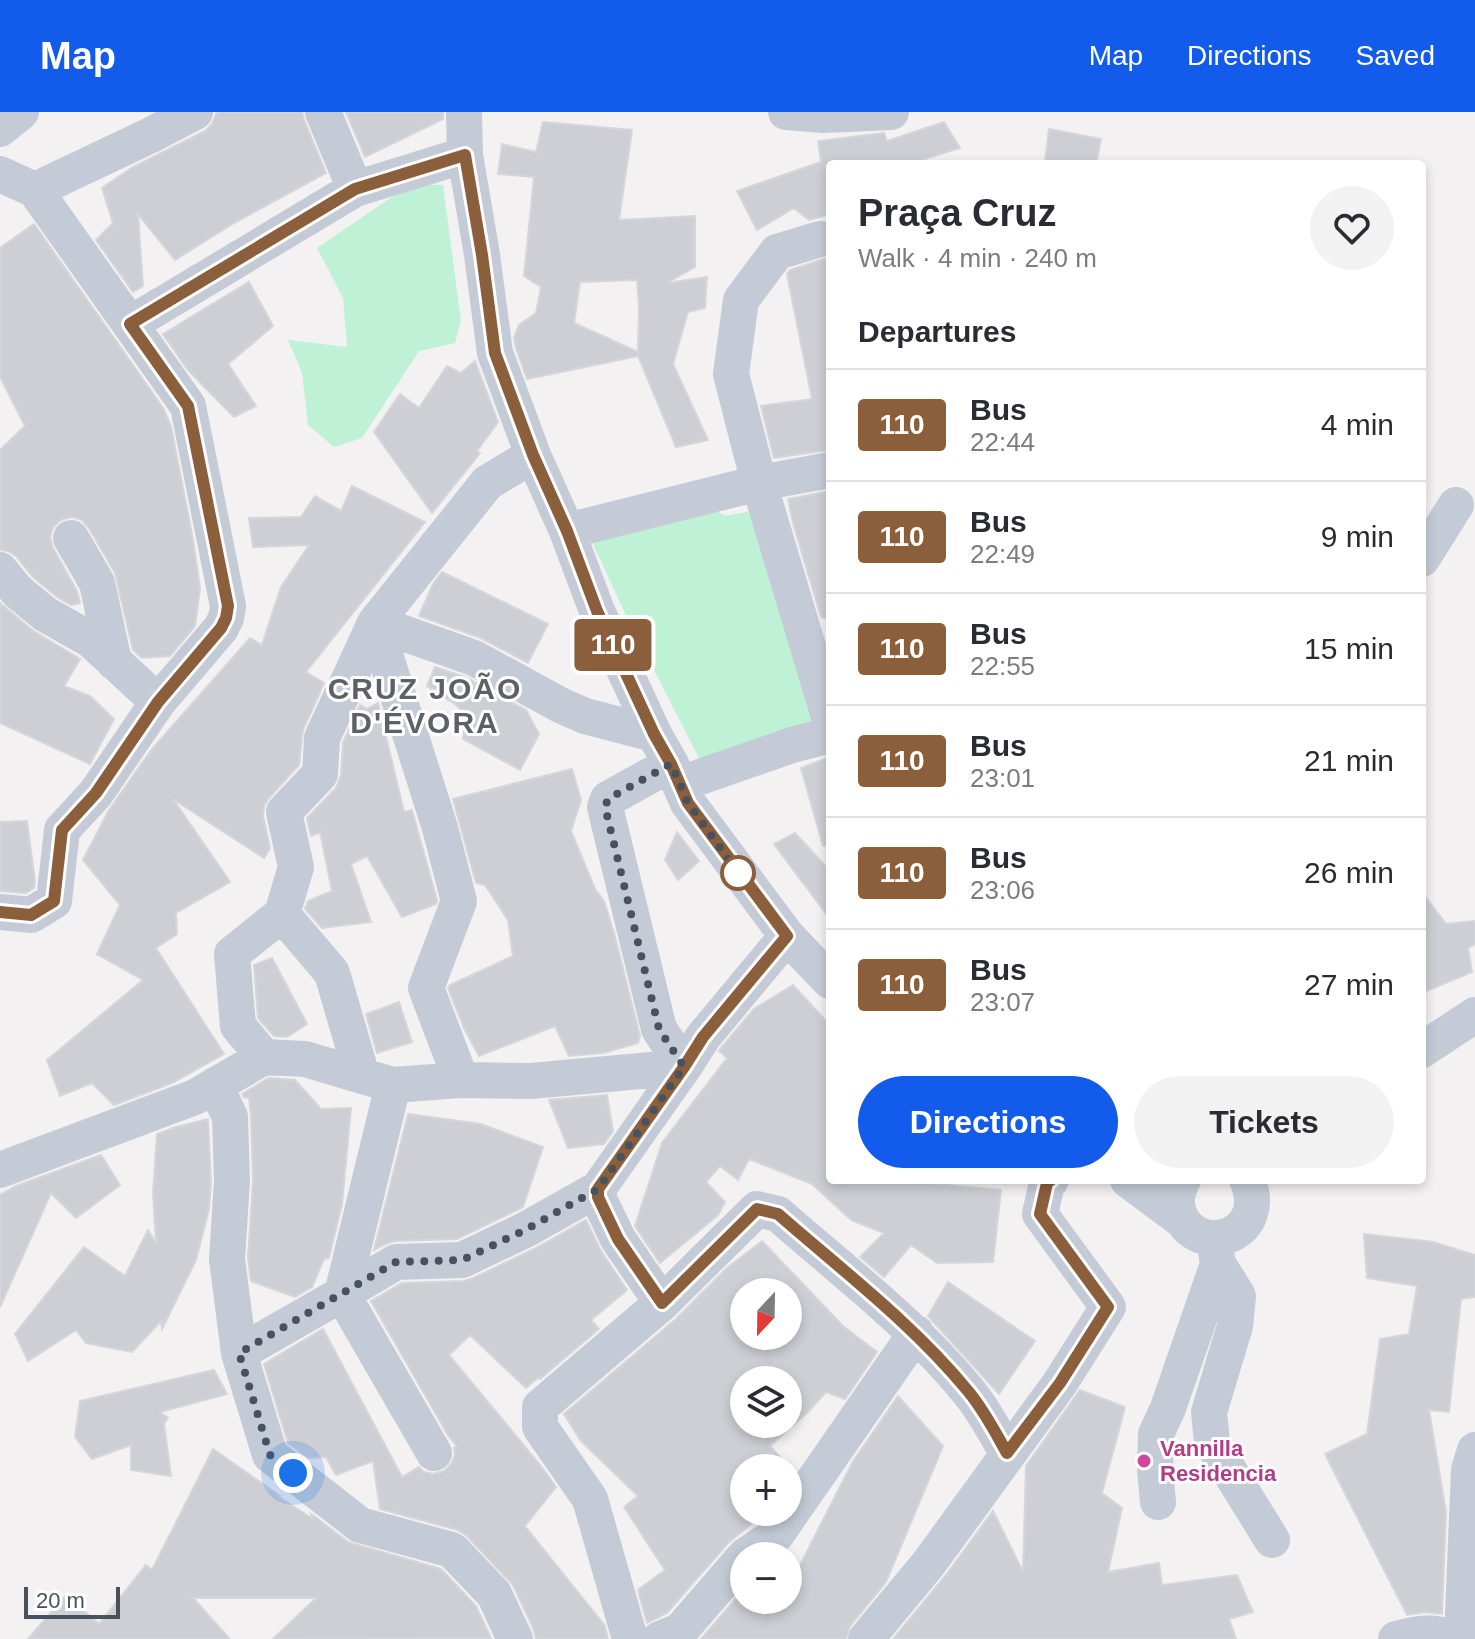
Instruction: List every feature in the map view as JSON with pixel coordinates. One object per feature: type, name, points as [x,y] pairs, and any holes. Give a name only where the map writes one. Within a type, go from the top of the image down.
[{"type":"street","points":[[0,129],[21,112]]},
{"type":"street","points":[[35,190],[195,112]]},
{"type":"street","points":[[323,112],[355,189]]},
{"type":"street","points":[[464,112],[465,155],[495,353],[597,611],[688,803],[787,936],[826,977]]},
{"type":"street","points":[[786,112],[824,115],[891,112]]},
{"type":"street","points":[[130,324],[355,189],[465,155]]},
{"type":"street","points":[[0,174],[35,190],[188,406],[228,606],[221,628],[158,702],[96,793],[62,830],[54,901],[31,915],[0,912]]},
{"type":"street","points":[[820,239],[777,252],[741,300],[731,374],[759,483],[826,707]]},
{"type":"street","points":[[264,1057],[238,1026],[232,954],[282,914],[296,867],[284,812],[320,774],[322,738],[375,623],[487,483],[533,455]]},
{"type":"street","points":[[567,531],[759,483],[826,471]]},
{"type":"street","points":[[1426,553],[1456,505]]},
{"type":"street","points":[[71,538],[97,583],[114,662]]},
{"type":"street","points":[[0,570],[17,591],[45,614],[91,640],[158,702]]},
{"type":"street","points":[[375,623],[474,658],[668,761]]},
{"type":"street","points":[[375,623],[440,828],[459,901],[426,988],[461,1080]]},
{"type":"street","points":[[684,1067],[659,1029],[605,807],[608,799],[668,761],[792,745],[826,736]]},
{"type":"street","points":[[282,914],[332,973],[377,1080],[342,1294],[434,1453]]},
{"type":"street","points":[[239,1353],[396,1262],[462,1260],[525,1230],[598,1189],[703,1037],[787,936]]},
{"type":"street","points":[[1426,1047],[1475,1015]]},
{"type":"street","points":[[0,1170],[195,1097],[264,1057],[305,1059],[377,1080],[531,1081],[684,1067]]},
{"type":"street","points":[[215,1085],[230,1117],[232,1181],[227,1259],[239,1353],[270,1455],[360,1525],[452,1550],[494,1594],[515,1639]]},
{"type":"street","points":[[866,1639],[929,1563],[1060,1383],[1108,1307],[1040,1214],[1047,1184]]},
{"type":"street","points":[[1133,1184],[1182,1220],[1216,1251],[1238,1296],[1235,1326],[1209,1412],[1212,1443],[1272,1540]]},
{"type":"street","points":[[1181,1184],[1176,1197],[1182,1220]]},
{"type":"street","points":[[1158,1502],[1156,1434],[1168,1408],[1216,1251],[1245,1224],[1251,1214],[1257,1188]]},
{"type":"street","points":[[598,1189],[598,1197],[618,1239],[662,1303]]},
{"type":"street","points":[[630,1639],[590,1499],[540,1427],[540,1407],[662,1303],[757,1209],[778,1214],[916,1333],[969,1392],[1007,1453]]},
{"type":"street","points":[[766,1542],[776,1535],[916,1333]]},
{"type":"street","points":[[1396,1639],[1438,1633],[1460,1639],[1469,1470],[1475,1450]]},
{"type":"street","points":[[660,1639],[680,1631],[730,1573]]},
{"type":"green space","points":[[411,184],[443,185],[461,321],[455,343],[419,351],[362,438],[334,447],[308,425],[302,373],[288,340],[347,347],[343,298],[317,248]]},
{"type":"green space","points":[[702,502],[725,516],[756,510],[823,726],[703,766],[592,542]]},
{"type":"building","points":[[220,112],[302,112],[326,173],[234,223],[175,260],[138,214],[143,286],[133,292],[96,240],[113,223],[102,188],[133,167],[205,131]]},
{"type":"building","points":[[346,112],[443,112],[443,119],[365,157]]},
{"type":"building","points":[[543,122],[632,130],[619,220],[695,216],[695,267],[667,283],[707,277],[705,308],[688,312],[673,364],[708,440],[676,447],[638,356],[527,379],[514,338],[519,325],[536,313],[541,287],[524,276],[534,177],[498,174],[502,144],[536,152]],"holes":[[[637,280],[638,352],[574,323],[580,282]]]},
{"type":"building","points":[[944,122],[960,148],[922,160],[826,160],[826,215],[809,220],[794,208],[757,230],[737,191],[821,162],[818,141],[884,133],[887,141]]},
{"type":"building","points":[[1049,129],[1101,139],[1097,160],[1045,160]]},
{"type":"building","points":[[34,224],[163,408],[171,426],[200,588],[195,626],[170,656],[142,658],[133,650],[115,573],[82,520],[72,517],[61,520],[53,527],[50,537],[80,603],[71,605],[57,597],[32,576],[16,556],[0,550],[0,450],[25,426],[0,377],[0,248]]},
{"type":"building","points":[[826,258],[826,451],[774,458],[761,406],[812,399],[787,274],[790,270]]},
{"type":"building","points":[[249,282],[273,326],[228,364],[256,406],[234,417],[188,370],[163,334]]},
{"type":"building","points":[[475,361],[498,422],[477,451],[480,453],[432,513],[374,432],[400,394],[419,408],[447,366],[461,373]]},
{"type":"building","points":[[352,486],[425,522],[306,672],[324,683],[303,730],[299,765],[264,806],[263,816],[270,848],[264,858],[173,799],[230,882],[176,913],[177,934],[156,948],[224,1054],[172,1083],[114,1105],[92,1083],[60,1096],[47,1060],[143,980],[97,954],[120,905],[83,860],[109,810],[152,749],[250,638],[262,645],[281,587],[309,545],[253,547],[249,518],[301,517],[315,496],[341,511]]},
{"type":"building","points":[[826,492],[826,619],[821,617],[788,499]]},
{"type":"building","points":[[442,572],[548,624],[528,663],[481,638],[419,616],[433,584]]},
{"type":"building","points":[[0,603],[32,630],[80,659],[64,686],[90,696],[114,719],[90,764],[0,723]]},
{"type":"building","points":[[435,667],[465,677],[526,710],[539,734],[520,770],[463,739],[466,714],[427,686]]},
{"type":"building","points":[[378,703],[404,812],[412,810],[437,900],[436,904],[402,917],[367,856],[351,864],[371,922],[322,928],[305,909],[308,901],[332,891],[320,832],[311,836],[307,818],[336,788],[341,775],[343,743],[360,705],[367,709]]},
{"type":"building","points":[[826,759],[826,846],[823,846],[801,768]]},
{"type":"building","points":[[572,769],[581,800],[571,831],[595,889],[604,901],[640,1036],[638,1043],[603,1053],[569,1056],[555,1026],[479,1056],[448,988],[513,956],[508,920],[485,885],[476,883],[453,799]]},
{"type":"building","points":[[27,821],[34,888],[26,893],[0,891],[0,822]]},
{"type":"building","points":[[677,832],[699,861],[678,880],[665,860]]},
{"type":"building","points":[[795,833],[826,867],[826,914],[774,844]]},
{"type":"building","points":[[1426,897],[1446,924],[1475,921],[1475,944],[1468,948],[1472,972],[1426,991]]},
{"type":"building","points":[[272,958],[307,1024],[287,1037],[274,1036],[258,1018],[254,965]]},
{"type":"building","points":[[793,985],[826,1021],[826,1184],[934,1184],[1001,1190],[993,1262],[937,1263],[911,1245],[884,1277],[860,1257],[884,1233],[851,1220],[812,1184],[749,1159],[738,1180],[720,1166],[706,1182],[725,1202],[718,1215],[660,1263],[635,1226],[662,1143],[727,1058],[720,1049],[754,1009]]},
{"type":"building","points":[[399,1002],[412,1042],[377,1053],[366,1014]]},
{"type":"building","points":[[269,1078],[295,1080],[321,1109],[351,1108],[342,1204],[329,1258],[324,1259],[312,1287],[295,1297],[251,1281],[248,1258],[253,1180],[251,1116],[249,1098],[242,1094]]},
{"type":"building","points":[[607,1095],[613,1131],[604,1144],[568,1148],[549,1100]]},
{"type":"building","points":[[408,1114],[481,1124],[543,1147],[523,1207],[457,1239],[395,1241],[374,1250]]},
{"type":"building","points":[[208,1119],[209,1209],[196,1260],[162,1329],[161,1321],[132,1352],[86,1343],[76,1330],[28,1361],[15,1334],[84,1247],[125,1276],[148,1230],[156,1243],[153,1193],[157,1134]]},
{"type":"building","points":[[101,1155],[120,1185],[76,1218],[51,1193],[0,1307],[0,1195],[16,1186]]},
{"type":"building","points":[[586,1220],[601,1251],[627,1290],[591,1320],[599,1329],[526,1388],[470,1335],[449,1355],[556,1487],[525,1526],[605,1626],[608,1639],[536,1639],[513,1585],[467,1536],[458,1530],[380,1509],[373,1461],[336,1475],[326,1457],[308,1458],[288,1443],[264,1364],[323,1329],[402,1477],[419,1467],[433,1474],[444,1471],[452,1463],[454,1448],[457,1447],[371,1301],[402,1283],[471,1279]]},
{"type":"building","points":[[1364,1234],[1433,1242],[1475,1255],[1475,1297],[1461,1299],[1449,1412],[1429,1410],[1446,1512],[1442,1614],[1425,1612],[1407,1615],[1325,1454],[1367,1434],[1380,1339],[1409,1334],[1417,1286],[1367,1278]]},
{"type":"building","points":[[762,1241],[797,1278],[730,1278],[730,1350],[802,1350],[802,1283],[843,1326],[877,1352],[845,1399],[826,1392],[802,1417],[802,1366],[730,1366],[730,1438],[779,1438],[770,1446],[777,1454],[730,1454],[730,1526],[749,1526],[728,1543],[667,1613],[647,1623],[638,1590],[665,1570],[624,1507],[638,1496],[581,1441],[564,1414],[676,1319],[727,1268]]},
{"type":"building","points":[[948,1282],[1035,1341],[999,1394],[928,1316]]},
{"type":"building","points":[[214,1370],[227,1394],[160,1412],[168,1418],[164,1424],[171,1476],[131,1470],[131,1445],[92,1459],[75,1437],[80,1401]]},
{"type":"building","points":[[1080,1390],[1125,1407],[1102,1493],[1122,1508],[1108,1572],[1159,1563],[1162,1585],[1237,1575],[1253,1612],[1229,1619],[1236,1639],[893,1639],[993,1511],[1023,1572],[1026,1466]]},
{"type":"building","points":[[898,1396],[943,1446],[886,1582],[850,1626],[846,1639],[701,1639],[730,1605],[730,1614],[802,1614],[802,1561],[852,1463]]},
{"type":"building","points":[[213,1449],[348,1542],[441,1569],[476,1606],[491,1638],[273,1639],[316,1598],[193,1598],[230,1639],[28,1639],[66,1595],[99,1624],[146,1565],[152,1570]]},
{"type":"bus line","name":"110","points":[[0,912],[31,915],[54,901],[62,830],[96,793],[158,702],[221,628],[226,618],[228,606],[188,406],[130,324],[355,189],[465,155],[495,353],[597,611],[688,803],[787,936],[703,1037],[598,1189],[598,1197],[618,1239],[662,1303],[757,1209],[778,1214],[916,1333],[969,1392],[1007,1453],[1060,1383],[1108,1307],[1040,1214],[1047,1184]]},
{"type":"place","name":"Vannilla Residencia","points":[[1144,1461]]},
{"type":"district","name":"CRUZ JOÃO D'ÉVORA","points":[[425,706]]},
{"type":"route","points":[[293,1473],[270,1455],[239,1353],[396,1262],[462,1260],[525,1230],[598,1189],[684,1067],[659,1029],[605,807],[608,799],[671,764],[688,803],[738,873]]}]
